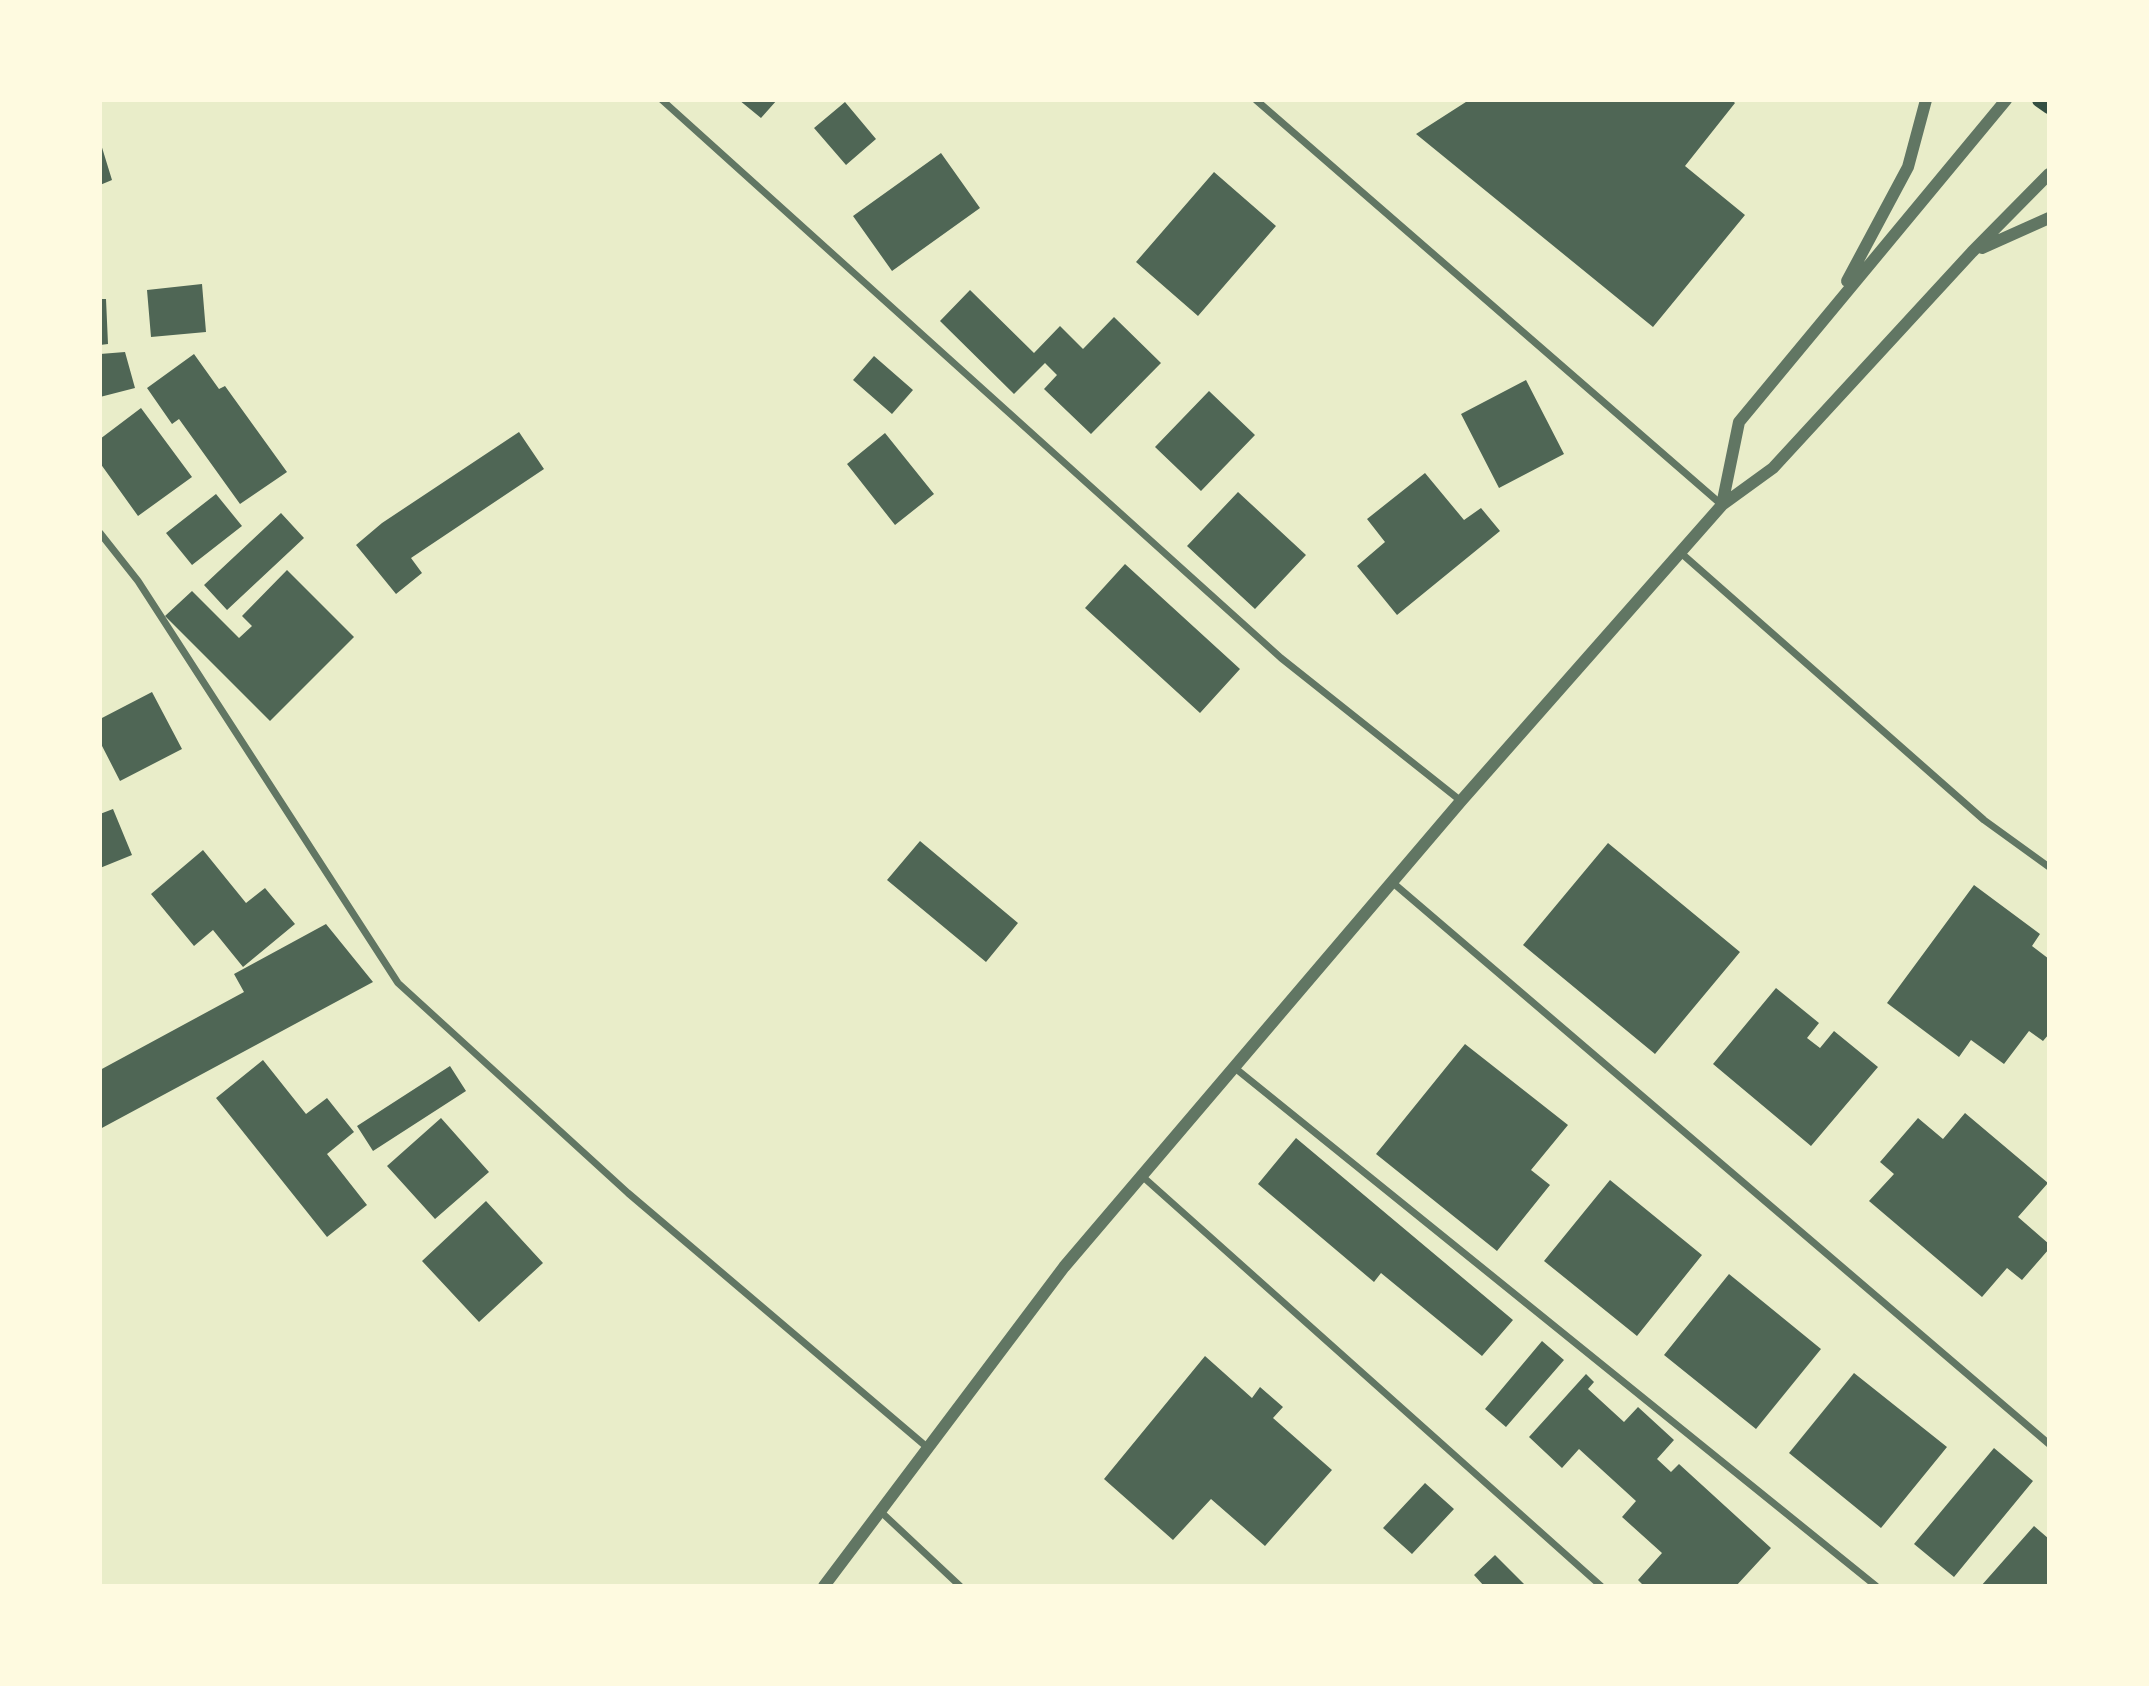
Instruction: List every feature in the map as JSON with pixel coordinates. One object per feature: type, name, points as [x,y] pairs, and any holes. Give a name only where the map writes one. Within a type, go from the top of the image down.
[{"type":"main road","points":[[2039,100],[2049,107]]},
{"type":"street","points":[[662,100],[1281,658],[1461,801]]},
{"type":"street","points":[[1256,100],[1722,505]]},
{"type":"street","points":[[1834,306],[1908,167],[1926,100]]},
{"type":"street","points":[[1722,505],[1739,422],[2006,100]]},
{"type":"street","points":[[824,1586],[1064,1267],[1461,801],[1722,505],[1773,468],[1972,252],[2049,174]]},
{"type":"street","points":[[1972,252],[2049,218]]},
{"type":"street","points":[[100,533],[138,581],[398,984],[628,1193],[928,1448]]},
{"type":"street","points":[[1681,552],[1984,820],[2049,867]]},
{"type":"street","points":[[1392,882],[2049,1444]]},
{"type":"street","points":[[1235,1068],[1875,1586]]},
{"type":"street","points":[[1142,1176],[1601,1586]]},
{"type":"street","points":[[880,1511],[960,1586]]},
{"type":"building","points":[[739,100],[777,100],[761,118]]},
{"type":"building","points":[[1469,100],[1732,100],[1735,103],[1685,166],[1745,215],[1653,327],[1416,134]]},
{"type":"building","points":[[845,102],[876,139],[846,165],[814,128]]},
{"type":"building","points":[[100,141],[112,180],[100,185]]},
{"type":"building","points":[[941,153],[980,208],[892,271],[853,216]]},
{"type":"building","points":[[1214,172],[1276,226],[1198,316],[1136,262]]},
{"type":"building","points":[[202,284],[206,332],[151,337],[147,290]]},
{"type":"building","points":[[970,290],[1034,353],[1060,326],[1083,349],[1114,317],[1161,363],[1091,434],[1044,389],[1057,375],[1045,363],[1014,394],[940,321]]},
{"type":"building","points":[[100,299],[106,299],[108,344],[100,345]]},
{"type":"building","points":[[125,352],[135,388],[100,397],[100,354]]},
{"type":"building","points":[[194,354],[219,389],[225,386],[287,472],[240,504],[179,419],[172,424],[147,388]]},
{"type":"building","points":[[874,356],[913,390],[892,414],[853,380]]},
{"type":"building","points":[[1526,380],[1564,454],[1499,488],[1461,414]]},
{"type":"building","points":[[1209,391],[1255,435],[1201,491],[1155,447]]},
{"type":"building","points":[[141,408],[192,477],[138,516],[100,463],[100,439]]},
{"type":"building","points":[[519,432],[544,469],[411,558],[422,573],[396,594],[356,545],[382,523]]},
{"type":"building","points":[[885,433],[934,494],[895,525],[847,464]]},
{"type":"building","points":[[1425,473],[1464,520],[1481,508],[1500,531],[1397,615],[1357,566],[1385,542],[1367,519]]},
{"type":"building","points":[[1238,492],[1306,555],[1255,609],[1187,546]]},
{"type":"building","points":[[216,494],[242,526],[192,565],[166,533]]},
{"type":"building","points":[[281,513],[304,538],[227,610],[204,585]]},
{"type":"building","points":[[1125,564],[1240,669],[1200,713],[1085,608]]},
{"type":"building","points":[[287,570],[354,637],[270,721],[165,616],[192,591],[239,638],[252,626],[242,616]]},
{"type":"building","points":[[152,692],[182,749],[120,781],[100,742],[100,719]]},
{"type":"building","points":[[113,809],[132,855],[100,868],[100,814]]},
{"type":"building","points":[[920,841],[1018,923],[986,962],[887,880]]},
{"type":"building","points":[[1608,843],[1740,952],[1655,1054],[1523,945]]},
{"type":"building","points":[[203,850],[246,903],[265,888],[295,924],[243,967],[213,930],[194,946],[151,894]]},
{"type":"building","points":[[1974,885],[2040,934],[2032,946],[2049,959],[2049,1034],[2043,1041],[2029,1031],[2004,1064],[1971,1040],[1959,1057],[1887,1003]]},
{"type":"building","points":[[326,924],[373,982],[100,1129],[100,1070],[244,992],[234,974]]},
{"type":"building","points":[[1776,988],[1819,1023],[1807,1038],[1820,1048],[1834,1031],[1878,1067],[1811,1146],[1713,1064]]},
{"type":"building","points":[[1465,1044],[1568,1125],[1531,1170],[1550,1185],[1497,1251],[1376,1154]]},
{"type":"building","points":[[263,1060],[306,1114],[327,1098],[354,1132],[327,1154],[367,1205],[327,1237],[216,1098]]},
{"type":"building","points":[[450,1066],[466,1091],[373,1151],[357,1126]]},
{"type":"building","points":[[1965,1113],[2048,1183],[2018,1217],[2049,1244],[2049,1249],[2022,1280],[2007,1268],[1982,1297],[1869,1201],[1894,1174],[1880,1162],[1918,1118],[1943,1139]]},
{"type":"building","points":[[441,1118],[489,1172],[435,1219],[387,1166]]},
{"type":"building","points":[[1296,1138],[1513,1320],[1482,1356],[1381,1273],[1374,1282],[1258,1184]]},
{"type":"building","points":[[1610,1180],[1702,1255],[1637,1336],[1544,1261]]},
{"type":"building","points":[[486,1201],[543,1263],[479,1322],[422,1261]]},
{"type":"building","points":[[1729,1274],[1821,1349],[1756,1429],[1664,1355]]},
{"type":"building","points":[[1542,1341],[1564,1360],[1506,1427],[1485,1409]]},
{"type":"building","points":[[1205,1356],[1252,1398],[1260,1387],[1283,1407],[1273,1418],[1332,1470],[1265,1546],[1211,1499],[1173,1540],[1104,1479]]},
{"type":"building","points":[[1854,1373],[1947,1447],[1881,1528],[1789,1453]]},
{"type":"building","points":[[1586,1374],[1594,1382],[1588,1389],[1624,1422],[1638,1407],[1674,1440],[1657,1459],[1671,1472],[1679,1464],[1771,1548],[1736,1586],[1644,1586],[1638,1580],[1662,1553],[1622,1517],[1636,1501],[1579,1449],[1562,1468],[1529,1437]]},
{"type":"building","points":[[1994,1448],[2033,1481],[1954,1577],[1914,1544]]},
{"type":"building","points":[[1425,1483],[1454,1509],[1412,1554],[1383,1528]]},
{"type":"building","points":[[2034,1526],[2049,1539],[2049,1586],[1981,1586]]},
{"type":"building","points":[[1495,1555],[1526,1586],[1484,1586],[1474,1575]]}]
